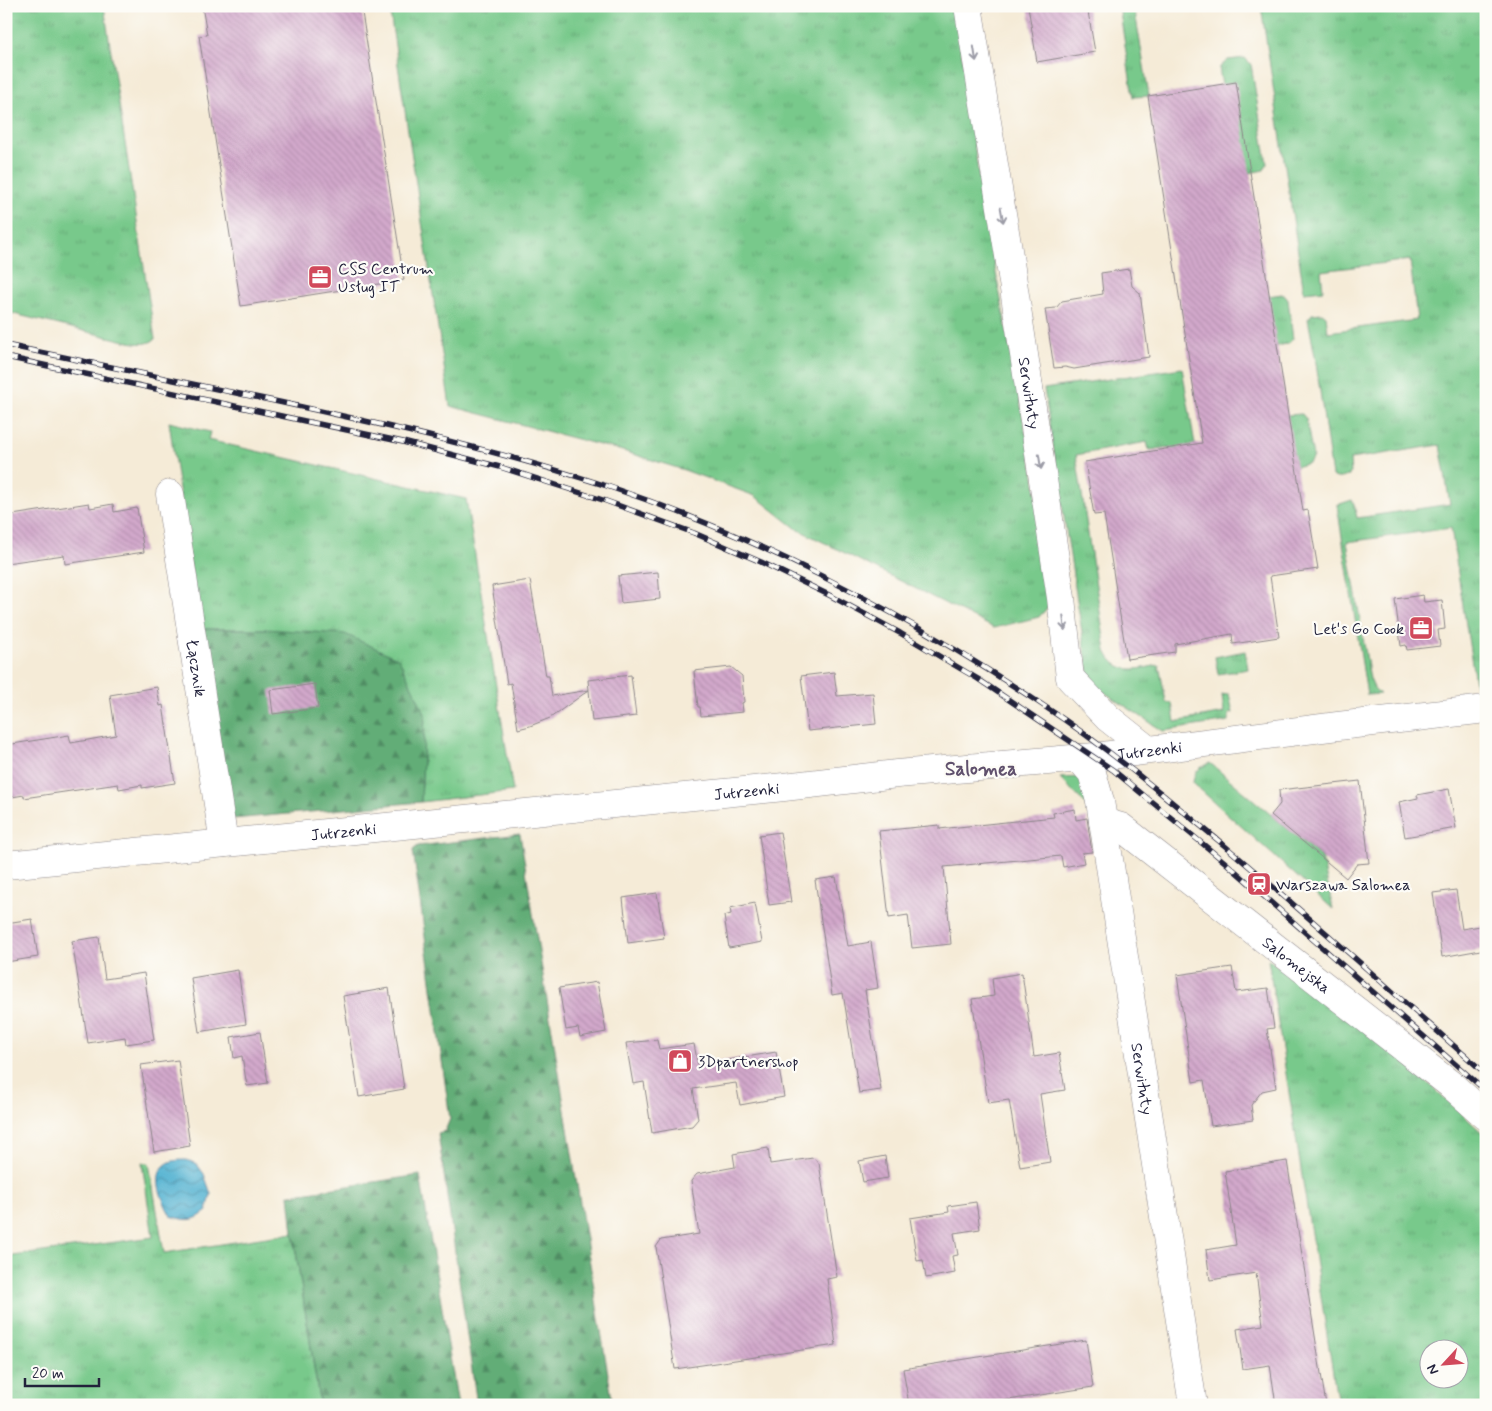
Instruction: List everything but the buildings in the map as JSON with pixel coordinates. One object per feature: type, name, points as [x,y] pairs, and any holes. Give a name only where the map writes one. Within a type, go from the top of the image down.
[{"type":"street","name":"Serwituty","points":[[968,6],[1061,598],[1070,678],[1108,718],[1147,749]]},
{"type":"street","name":"Łącznik","points":[[170,494],[224,843]]},
{"type":"street","name":"Jutrzenki","points":[[6,865],[897,774],[1079,758],[1486,709]]},
{"type":"street","name":"Serwituty","points":[[1079,758],[1092,773],[1104,822],[1193,1405]]},
{"type":"street","name":"Salomejska","points":[[1104,822],[1121,827],[1442,1078],[1486,1116]]},
{"type":"green space","points":[[6,6],[104,6],[155,339],[149,342],[140,344],[129,342],[6,312]]},
{"type":"green space","points":[[389,6],[955,6],[981,193],[1034,476],[1050,605],[1039,617],[994,628],[797,529],[755,496],[684,470],[623,451],[450,406]]},
{"type":"green space","points":[[1119,6],[1134,6],[1149,96],[1133,97]]},
{"type":"green space","points":[[1261,6],[1486,6],[1486,694],[1477,696],[1451,528],[1347,542],[1370,679],[1374,688],[1380,694],[1367,695],[1337,505],[1352,500],[1357,518],[1450,504],[1440,445],[1350,459],[1351,473],[1342,478],[1332,476],[1308,319],[1312,314],[1322,313],[1326,316],[1328,332],[1417,320],[1410,260],[1321,271],[1323,290],[1304,292]]},
{"type":"green space","points":[[1245,58],[1251,64],[1267,164],[1264,170],[1249,173],[1222,85],[1219,68],[1228,60]]},
{"type":"green space","points":[[1282,294],[1288,300],[1293,339],[1287,344],[1276,346],[1268,296]]},
{"type":"green space","points":[[1182,368],[1199,468],[1173,472],[1169,447],[1149,450],[1147,442],[1076,455],[1106,651],[1111,659],[1116,664],[1129,669],[1159,665],[1166,702],[1172,703],[1175,722],[1224,713],[1222,695],[1229,694],[1233,713],[1229,714],[1229,721],[1163,731],[1090,683],[1044,389]]},
{"type":"green space","points":[[1302,414],[1306,419],[1313,457],[1309,463],[1295,467],[1287,415]]},
{"type":"green space","points":[[169,422],[210,432],[208,440],[466,499],[513,791],[421,802],[425,714],[265,629],[200,629]]},
{"type":"green space","points":[[200,629],[265,629],[345,634],[399,659],[425,714],[421,802],[233,819]]},
{"type":"green space","points":[[1245,651],[1248,669],[1218,674],[1215,657]]},
{"type":"green space","points":[[1210,763],[1322,858],[1333,909],[1193,783],[1198,770]]},
{"type":"green space","points":[[1083,777],[1097,816],[1060,778]]},
{"type":"green space","points":[[520,834],[613,1405],[477,1405],[438,1133],[445,1131],[450,1119],[413,850],[418,846]]},
{"type":"green space","points":[[1268,959],[1380,1039],[1486,1136],[1486,1405],[1338,1405]]},
{"type":"green space","points":[[142,1163],[149,1163],[164,1253],[293,1233],[320,1405],[6,1405],[6,1257],[153,1237]]},
{"type":"green space","points":[[420,1175],[458,1405],[320,1405],[293,1233],[289,1195]]},
{"type":"water","points":[[186,1160],[196,1163],[204,1174],[211,1194],[207,1211],[190,1220],[171,1216],[159,1188],[160,1173],[163,1167],[172,1161]]},
{"type":"railway","points":[[6,345],[362,420],[526,461],[607,486],[665,507],[722,530],[833,582],[941,641],[993,673],[1068,722],[1114,756],[1258,874],[1486,1074]]},
{"type":"railway","points":[[6,357],[403,442],[500,467],[606,501],[694,533],[761,562],[831,596],[900,633],[978,679],[1113,770],[1226,863],[1486,1091]]},
{"type":"place","name":"CSS Centrum Usług IT","points":[[320,277]]},
{"type":"place","name":"Let's Go Cook","points":[[1421,628]]},
{"type":"place","name":"Warszawa Salomea","points":[[1259,884]]},
{"type":"place","name":"3Dpartnershop","points":[[680,1061]]},
{"type":"district","name":"Salomea","points":[[981,768]]}]
